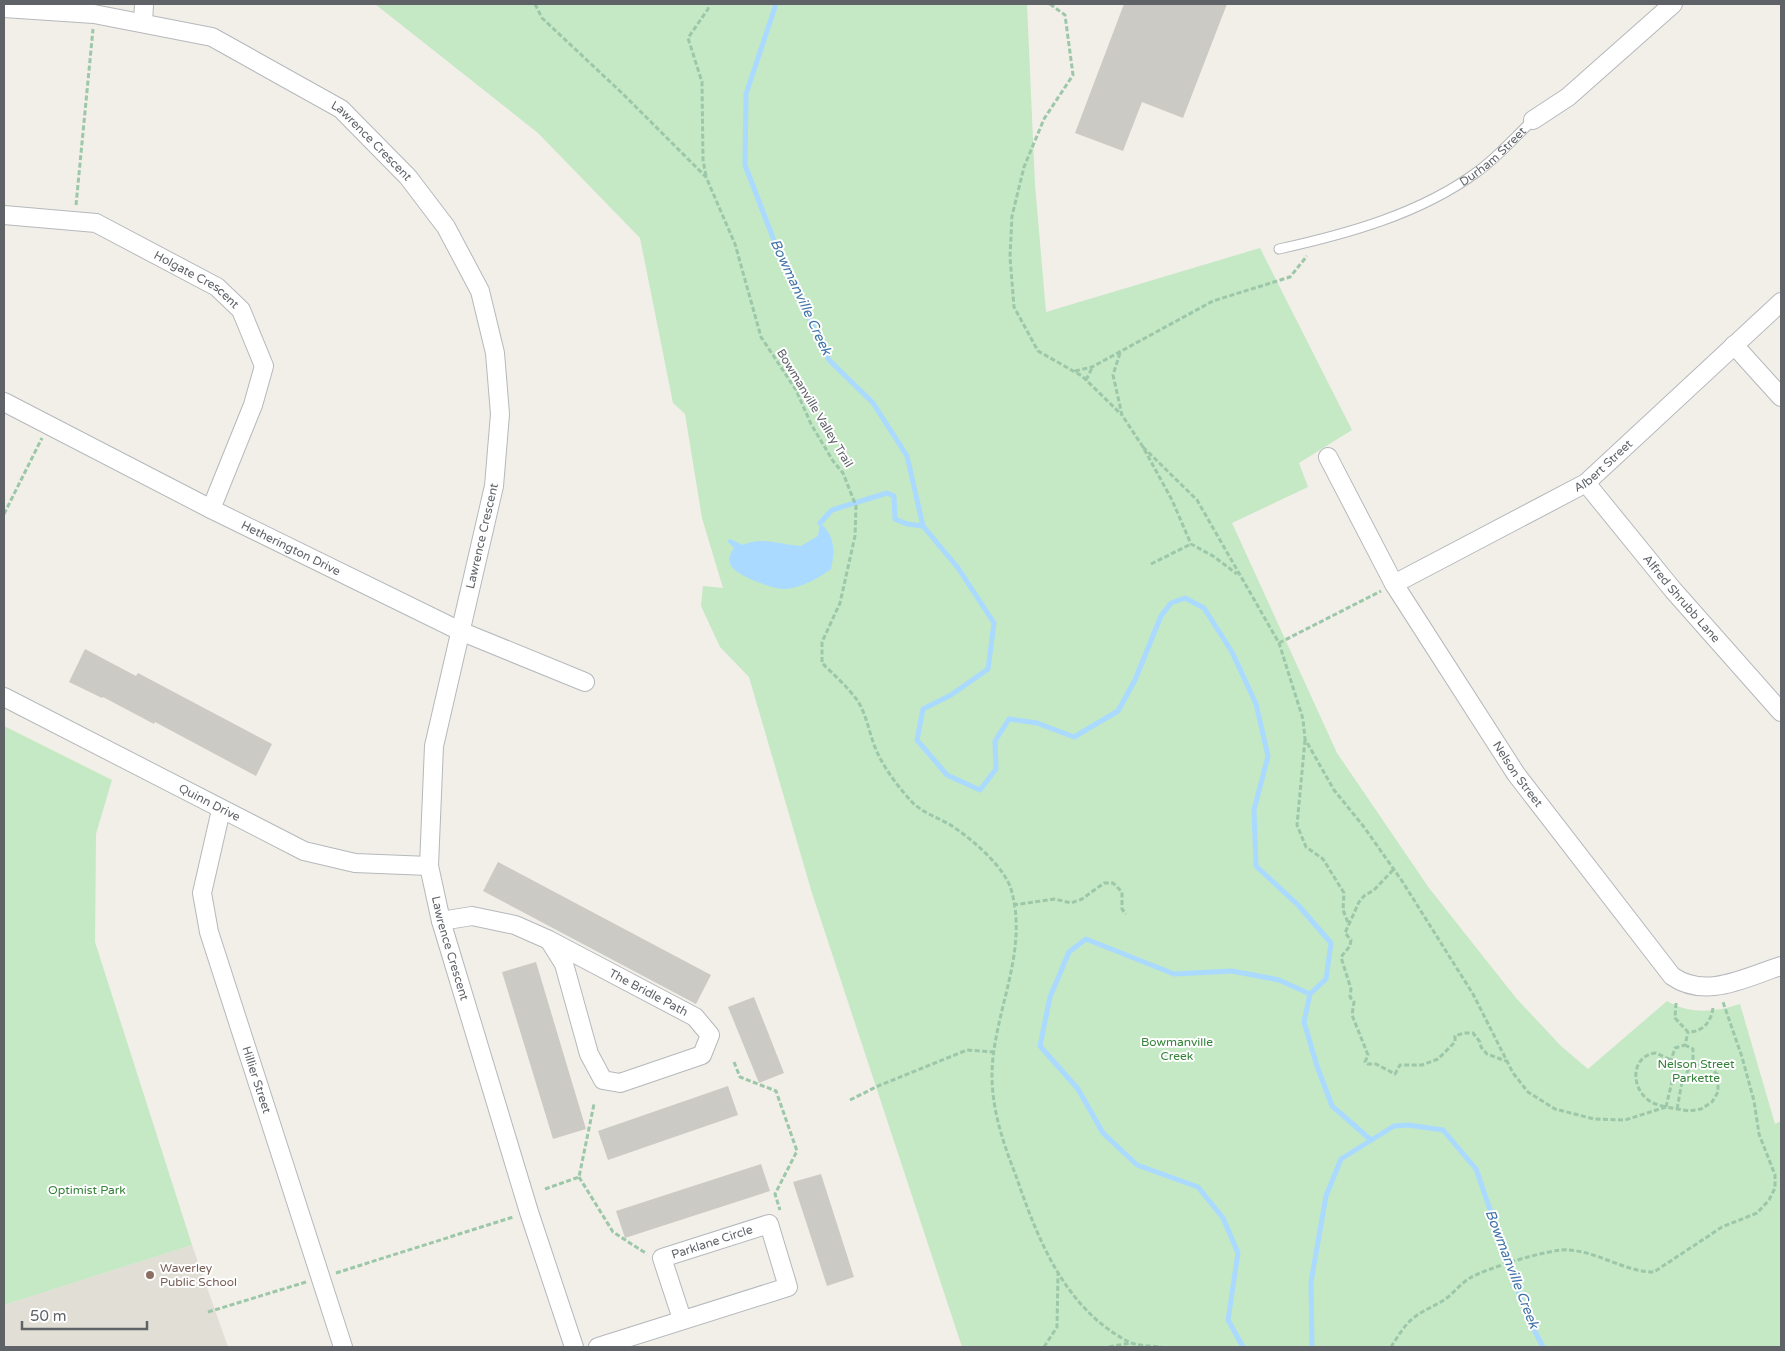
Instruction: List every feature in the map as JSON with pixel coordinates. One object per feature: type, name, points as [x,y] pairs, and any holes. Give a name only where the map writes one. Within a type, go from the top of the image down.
[{"type":"street","points":[[143,23],[144,4]]},
{"type":"street","name":"Durham Street","points":[[1533,120],[1568,97],[1673,4]]},
{"type":"street","name":"Lawrence Crescent","points":[[4,8],[94,14],[212,37],[341,108],[408,177],[446,227],[480,291],[495,353],[500,414],[494,486],[434,746],[429,866],[441,921],[529,1212],[574,1347]]},
{"type":"street","name":"Holgate Crescent","points":[[4,215],[96,223],[216,287],[241,310],[264,366],[253,405],[211,509]]},
{"type":"street","name":"Albert Street","points":[[1394,584],[1586,483],[1781,302]]},
{"type":"street","points":[[1734,345],[1781,397]]},
{"type":"street","name":"Hetherington Drive","points":[[4,402],[211,509],[460,631],[585,682]]},
{"type":"street","name":"Nelson Street","points":[[1328,457],[1394,584],[1516,774],[1672,976],[1683,984],[1699,988],[1718,987],[1781,966]]},
{"type":"street","name":"Alfred Shrubb Lane","points":[[1586,483],[1673,590],[1781,712]]},
{"type":"street","name":"Quinn Drive","points":[[4,697],[304,851],[355,863],[429,866]]},
{"type":"street","name":"Hillier Street","points":[[221,810],[202,893],[209,932],[343,1347]]},
{"type":"street","name":"The Bridle Path","points":[[441,921],[472,916],[514,924],[549,940],[695,1017],[710,1035],[702,1055],[620,1083],[603,1080],[589,1054],[564,964],[549,940]]},
{"type":"street","name":"Parklane Circle","points":[[598,1347],[788,1287],[770,1224],[662,1258],[682,1319]]},
{"type":"lane","name":"Durham Street","points":[[1279,249],[1320,240],[1418,208],[1478,172],[1533,120]]},
{"type":"path","name":"Bowmanville Valley Trail","points":[[535,4],[542,18],[622,93],[706,177],[735,244],[761,337],[796,390],[811,424],[833,461],[843,472],[856,506],[855,536],[847,573],[840,603],[822,642],[822,663],[859,703],[878,754],[913,803],[928,815],[954,827],[990,857],[1010,888],[1017,931],[1008,988],[994,1052],[992,1079],[998,1126],[1025,1202],[1048,1256],[1058,1273],[1089,1314],[1130,1343],[1162,1347]]},
{"type":"path","points":[[706,177],[703,160],[702,82],[688,38],[708,9],[709,4]]},
{"type":"path","points":[[1050,4],[1065,15],[1073,75],[1044,119],[1024,167],[1012,216],[1010,257],[1014,306],[1038,351],[1086,381],[1122,416],[1143,447],[1172,500],[1190,544],[1213,556],[1238,575]]},
{"type":"path","points":[[74,221],[94,14]]},
{"type":"path","points":[[1072,371],[1080,372],[1092,367],[1213,301],[1290,277],[1320,240]]},
{"type":"path","points":[[1120,352],[1113,375],[1122,416]]},
{"type":"path","points":[[1086,381],[1092,367]]},
{"type":"path","points":[[4,514],[49,424]]},
{"type":"path","points":[[1143,447],[1197,500],[1238,575],[1279,643],[1303,719],[1305,739],[1297,825],[1306,847],[1323,858],[1344,893],[1343,910],[1350,925]]},
{"type":"path","points":[[1151,564],[1190,544]]},
{"type":"path","points":[[1279,643],[1394,584]]},
{"type":"path","points":[[1305,739],[1334,790],[1364,827],[1402,880],[1473,994],[1506,1061],[1528,1092],[1555,1110],[1594,1119],[1625,1120],[1666,1107]]},
{"type":"path","points":[[1393,870],[1374,890],[1364,896],[1359,902],[1345,933],[1351,940],[1350,946],[1340,957],[1351,989],[1350,997],[1354,1002],[1352,1014],[1368,1055],[1365,1062],[1376,1064],[1395,1074],[1400,1065],[1422,1065],[1438,1058],[1456,1042],[1456,1036],[1464,1033],[1473,1033],[1487,1054],[1506,1061]]},
{"type":"path","points":[[1013,905],[1055,899],[1071,903],[1082,900],[1104,883],[1113,883],[1122,892],[1122,909],[1126,914]]},
{"type":"path","points":[[1390,1347],[1410,1321],[1420,1312],[1443,1301],[1469,1278],[1555,1250],[1580,1251],[1643,1272],[1654,1272],[1722,1227],[1757,1213],[1769,1200],[1775,1188],[1775,1175],[1759,1134],[1752,1092],[1718,987]]},
{"type":"path","points":[[1676,1003],[1675,1018],[1688,1032]]},
{"type":"path","points":[[1688,1032],[1698,1030],[1708,1023],[1713,1008]]},
{"type":"path","points":[[1686,1045],[1688,1032]]},
{"type":"path","points":[[1666,1107],[1674,1071],[1671,1060],[1675,1048],[1686,1045],[1693,1049],[1692,1065],[1682,1082],[1677,1110]]},
{"type":"path","points":[[850,1100],[878,1086],[967,1050],[994,1052]]},
{"type":"path","points":[[1651,1054],[1661,1054],[1671,1060],[1692,1065],[1702,1064],[1715,1071],[1719,1080],[1718,1092],[1712,1102],[1701,1109],[1677,1110],[1648,1101],[1642,1095],[1638,1088],[1635,1074],[1641,1060],[1651,1054]]},
{"type":"path","points":[[734,1062],[740,1077],[776,1091],[798,1151],[775,1194],[780,1210]]},
{"type":"path","points":[[594,1104],[579,1177],[613,1232],[647,1254]]},
{"type":"path","points":[[544,1189],[579,1177]]},
{"type":"path","points":[[208,1312],[529,1212]]},
{"type":"path","points":[[1044,1347],[1057,1327],[1058,1273]]},
{"type":"path","points":[[1109,1347],[1130,1343]]},
{"type":"shaded area","name":"Waverley Public School","points":[[192,1245],[228,1347],[4,1347],[4,1305]]},
{"type":"green space","name":"Bowmanville Creek","points":[[375,4],[1027,4],[1035,185],[1046,312],[1260,248],[1352,430],[1299,463],[1308,487],[1232,523],[1337,753],[1429,888],[1516,998],[1561,1046],[1588,1069],[1667,1001],[1685,1008],[1703,1011],[1740,1004],[1775,1124],[1781,1121],[1781,1347],[962,1347],[812,893],[749,677],[720,647],[701,606],[703,586],[723,588],[702,518],[685,414],[673,403],[640,238],[538,133]]},
{"type":"green space","name":"Optimist Park","points":[[4,726],[112,780],[96,834],[95,942],[192,1245],[4,1305]]},
{"type":"water","points":[[820,523],[829,533],[833,544],[831,569],[810,582],[785,589],[772,587],[745,576],[732,568],[729,561],[734,548],[727,541],[730,539],[743,545],[750,542],[764,541],[801,546],[818,536]]},
{"type":"building","points":[[1124,4],[1227,4],[1183,118],[1142,102],[1123,151],[1075,133]]},
{"type":"building","points":[[85,649],[136,676],[138,673],[272,744],[256,776],[155,722],[154,724],[103,697],[69,682]]},
{"type":"building","points":[[498,862],[711,975],[696,1004],[483,891]]},
{"type":"building","points":[[536,962],[586,1129],[553,1139],[502,972]]},
{"type":"building","points":[[754,997],[784,1073],[759,1083],[728,1007]]},
{"type":"building","points":[[728,1086],[738,1115],[608,1160],[598,1131]]},
{"type":"building","points":[[761,1164],[770,1191],[625,1238],[616,1211]]},
{"type":"building","points":[[821,1174],[854,1277],[827,1286],[793,1182]]},
{"type":"waterway","name":"Bowmanville Creek","points":[[776,4],[746,94],[745,165],[783,264],[829,360],[873,403],[907,456],[923,526],[958,568],[994,623],[988,669],[951,695],[923,709],[917,740],[947,775],[980,790],[996,769],[995,741],[1009,719],[1037,723],[1074,737],[1118,711],[1135,680],[1161,616],[1171,603],[1185,598],[1204,608],[1232,652],[1256,704],[1268,756],[1254,810],[1256,866],[1298,905],[1331,943],[1326,979],[1310,994],[1279,980],[1232,971],[1174,974],[1086,939],[1069,952],[1050,997],[1040,1046],[1078,1089],[1103,1133],[1137,1165],[1198,1187],[1223,1218],[1238,1253],[1228,1320],[1243,1347]]},
{"type":"waterway","points":[[820,523],[832,510],[887,493],[894,496],[895,519],[907,524],[923,526]]},
{"type":"waterway","name":"Bowmanville Creek","points":[[1310,994],[1304,1022],[1317,1066],[1332,1106],[1371,1140]]},
{"type":"waterway","name":"Bowmanville Creek","points":[[1312,1347],[1311,1282],[1326,1196],[1341,1159],[1394,1126],[1408,1125],[1443,1130],[1476,1169],[1526,1314],[1543,1347]]},
{"type":"place","name":"Waverley Public School","points":[[150,1275]]},
{"type":"park label","name":"Nelson Street Parkette","points":[[1696,1071]]}]
